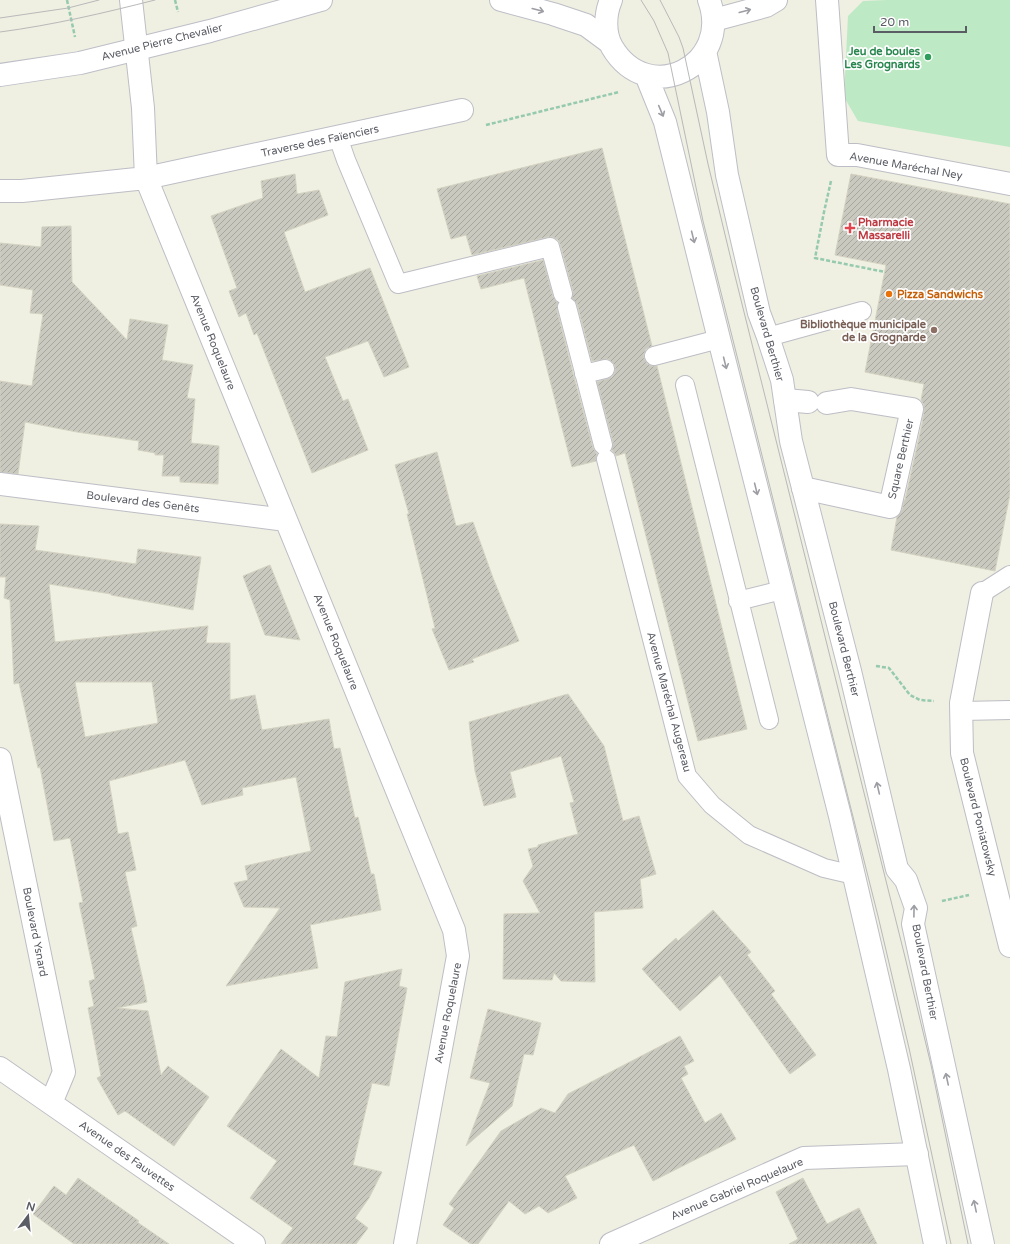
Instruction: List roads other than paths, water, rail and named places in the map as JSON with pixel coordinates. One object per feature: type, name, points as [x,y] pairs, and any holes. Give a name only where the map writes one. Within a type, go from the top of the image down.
[{"type":"street","name":"Avenue Roquelaure","points":[[131,0],[143,108],[146,178],[454,930],[458,956],[405,1244]]},
{"type":"street","name":"Avenue Pierre Chevalier","points":[[0,75],[80,63],[204,32],[321,0]]},
{"type":"street","points":[[501,0],[553,14],[586,25],[609,42]]},
{"type":"street","points":[[611,0],[607,8],[606,25],[609,42],[617,56],[630,68],[646,75],[659,77],[681,72],[698,61],[705,51],[712,36],[711,10],[766,6],[776,0]]},
{"type":"street","name":"Avenue Maréchal Ney","points":[[827,0],[838,155],[856,155],[1010,184]]},
{"type":"street","name":"Boulevard Berthier","points":[[705,51],[718,112],[726,175],[759,313],[782,380],[791,441],[850,671],[897,869],[906,880],[916,908],[913,924],[983,1244]]},
{"type":"street","points":[[646,75],[666,122],[719,339],[840,816],[899,1069],[935,1244]]},
{"type":"street","name":"Traverse des Faïenciers","points":[[0,191],[22,191],[146,178],[462,110]]},
{"type":"street","name":"Square Berthier","points":[[785,400],[817,402],[851,399],[912,409],[890,507],[803,488]]},
{"type":"street","name":"Boulevard des Genêts","points":[[0,484],[286,520]]},
{"type":"street","name":"Boulevard Poniatowsky","points":[[982,593],[962,707],[962,753],[1010,946]]},
{"type":"street","name":"Boulevard Ysnard","points":[[0,759],[64,1072],[51,1103]]},
{"type":"street","name":"Avenue des Fauvettes","points":[[0,1068],[254,1244]]},
{"type":"street","name":"Avenue Gabriel Roquelaure","points":[[610,1244],[804,1158],[917,1154]]},
{"type":"lane","name":"Avenue Maréchal Augereau","points":[[338,137],[398,284],[550,247],[565,300],[687,776],[712,805],[749,834],[824,868],[854,875]]},
{"type":"lane","points":[[768,337],[862,311]]},
{"type":"lane","points":[[654,356],[719,339]]},
{"type":"lane","points":[[584,374],[605,369]]},
{"type":"lane","points":[[685,385],[769,720]]},
{"type":"lane","points":[[982,593],[1010,575]]},
{"type":"lane","points":[[738,601],[782,590]]},
{"type":"lane","points":[[962,707],[1010,710]]},
{"type":"tram line","points":[[0,18],[68,8],[99,0]]},
{"type":"tram line","points":[[0,32],[39,26],[117,10],[155,0]]},
{"type":"tram line","points":[[641,0],[654,21],[668,53],[703,221],[878,916],[909,1048],[951,1244]]},
{"type":"tram line","points":[[660,0],[683,48],[708,164],[735,276],[931,1065],[968,1244]]},
{"type":"place","name":"Jeu de boules Les Grognards","points":[[928,57]]},
{"type":"place","name":"Pharmacie Massarelli","points":[[850,228]]},
{"type":"place","name":"Pizza Sandwichs","points":[[889,294]]},
{"type":"place","name":"Bibliothèque municipale de la Grognarde","points":[[934,330]]}]
